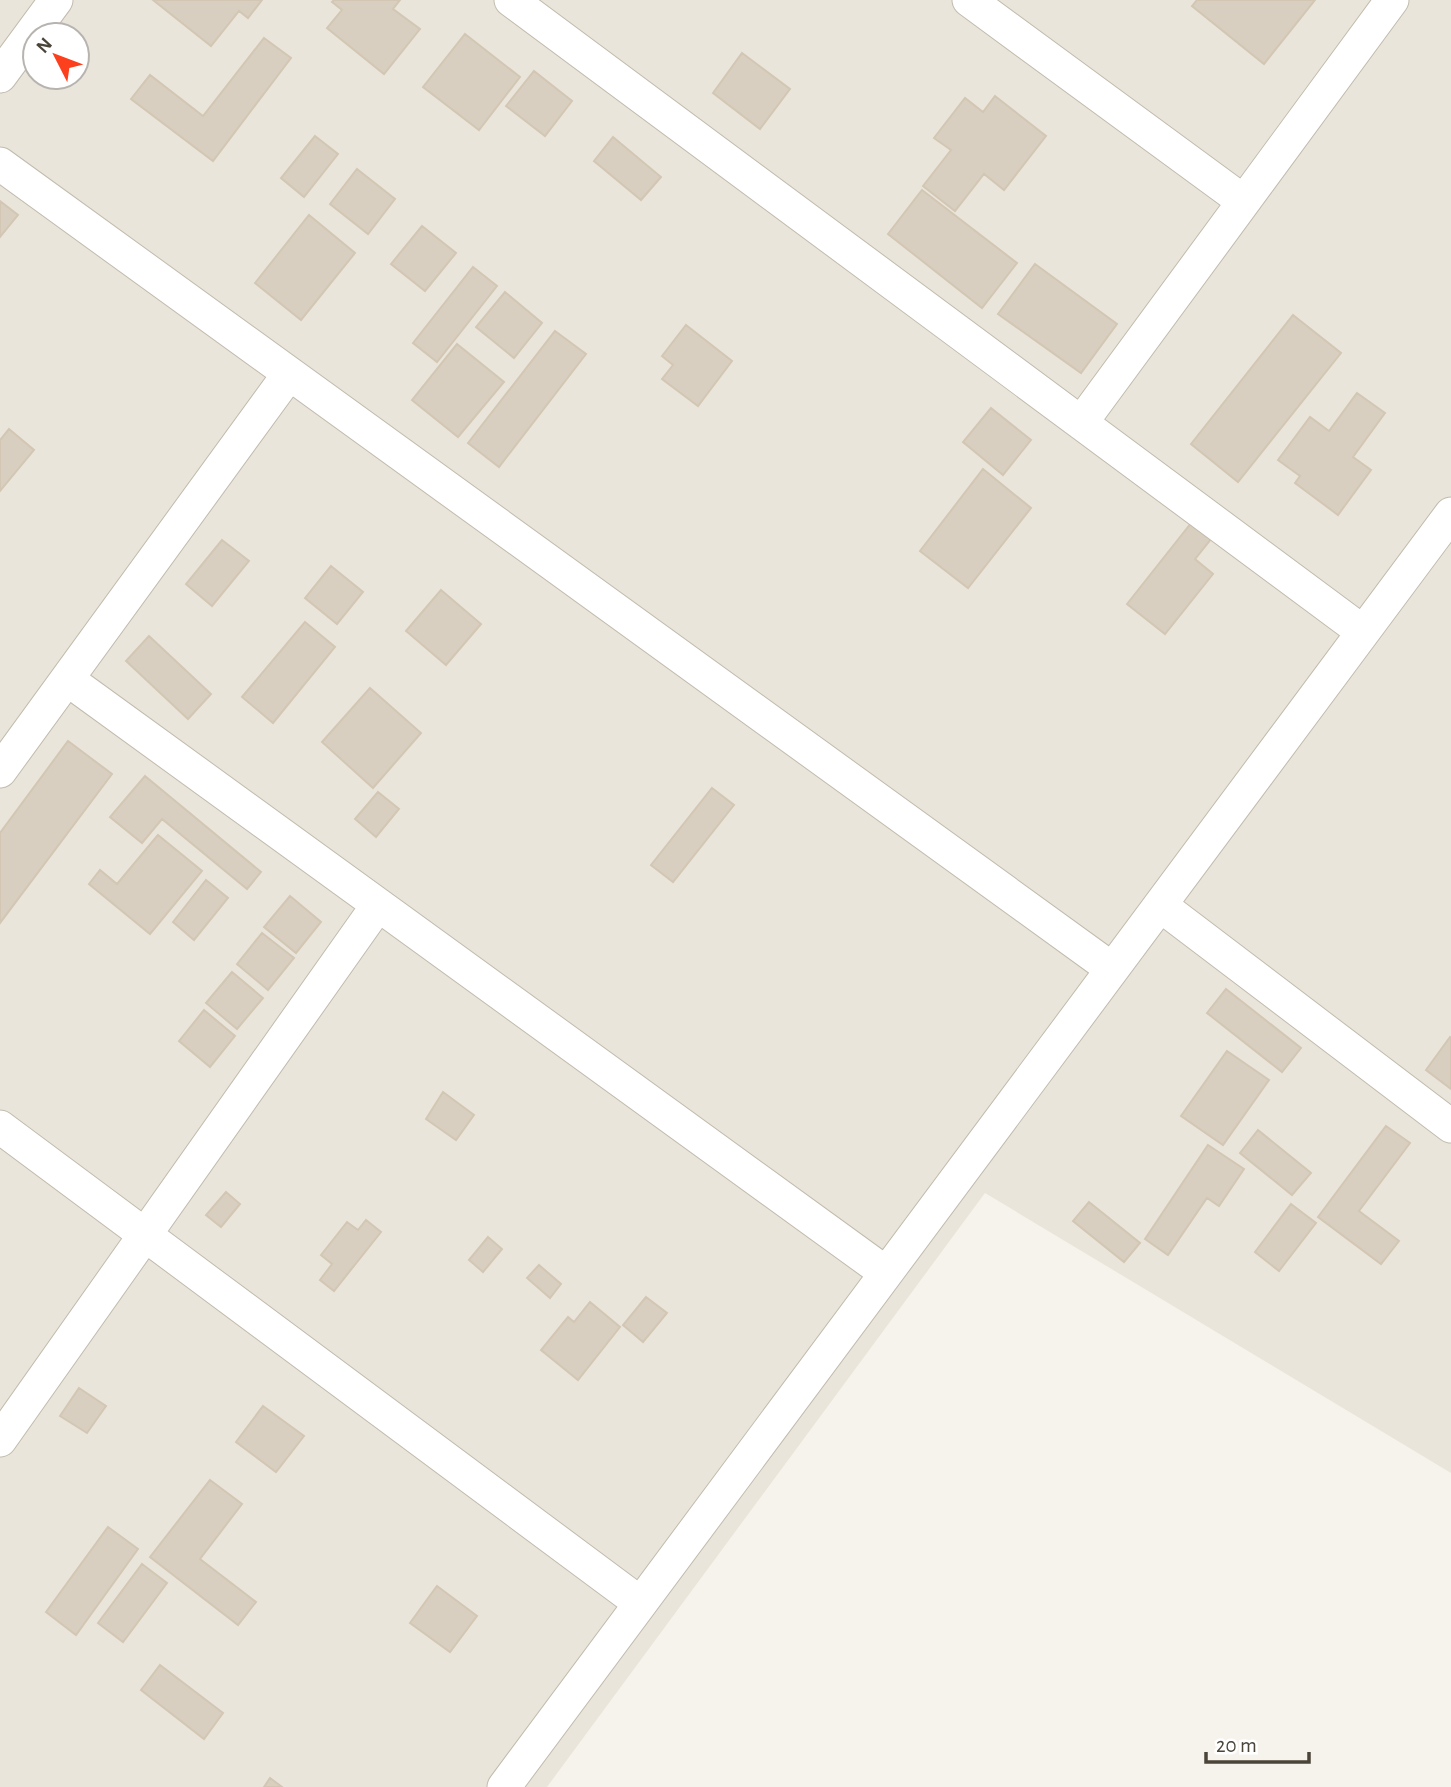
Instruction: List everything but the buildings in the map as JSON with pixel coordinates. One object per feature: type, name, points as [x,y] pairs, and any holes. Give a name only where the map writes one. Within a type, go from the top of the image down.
[{"type":"street","points":[[0,76],[56,0]]},
{"type":"street","points":[[511,0],[1363,632]]},
{"type":"street","points":[[969,0],[1243,201]]},
{"type":"street","points":[[1081,422],[1392,0]]},
{"type":"street","points":[[0,164],[1112,969]]},
{"type":"street","points":[[0,771],[289,374]]},
{"type":"street","points":[[504,1787],[1451,514]]},
{"type":"street","points":[[67,679],[886,1273]]},
{"type":"street","points":[[0,1440],[378,905]]},
{"type":"street","points":[[1160,905],[1451,1126]]},
{"type":"street","points":[[0,1127],[640,1603]]},
{"type":"shaded area","points":[[0,0],[1451,0],[1451,1473],[985,1193],[547,1787],[0,1787]]}]
